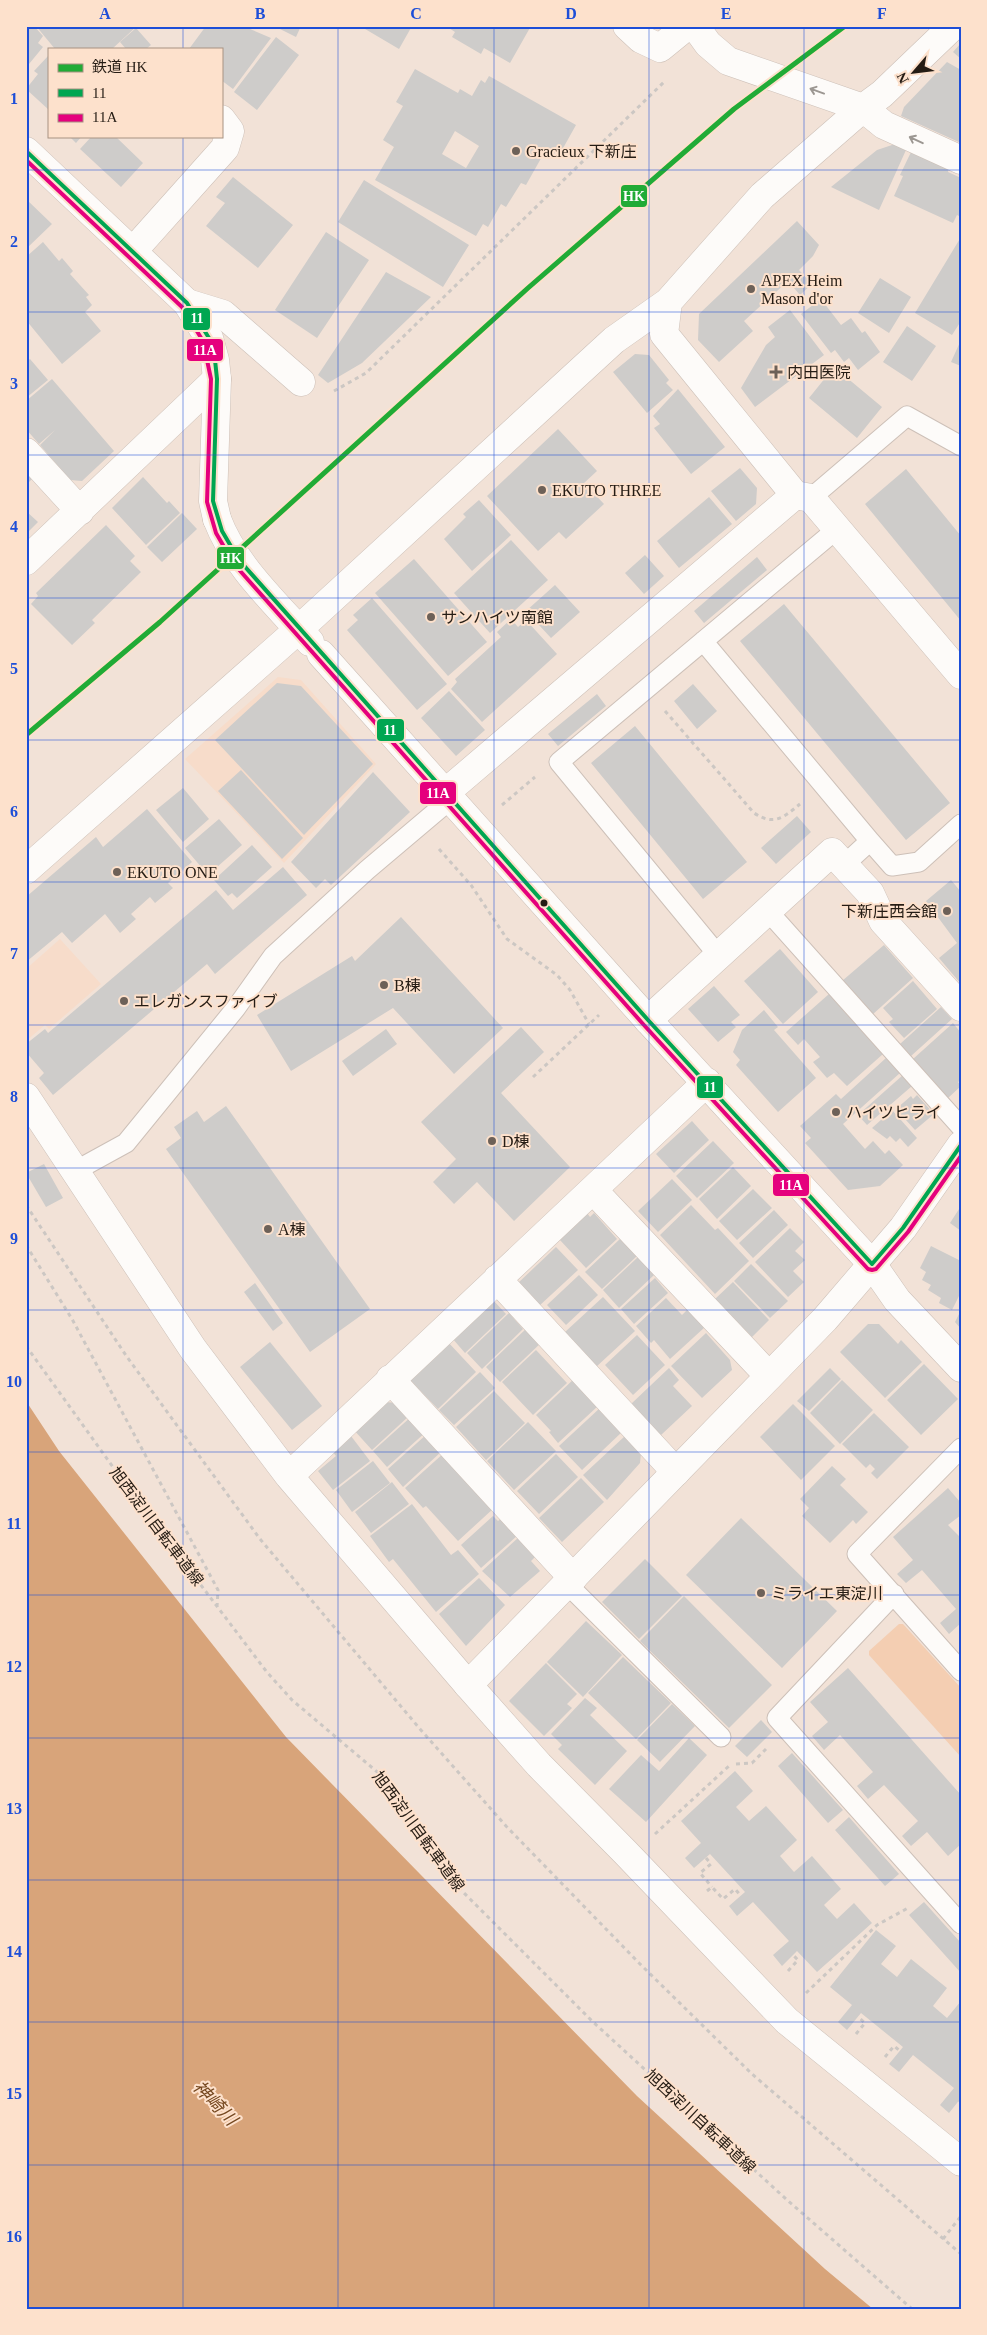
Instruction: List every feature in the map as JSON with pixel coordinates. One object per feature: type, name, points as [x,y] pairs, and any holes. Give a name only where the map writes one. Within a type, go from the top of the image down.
[{"type":"street","points":[[627,26],[641,39],[660,48],[687,26]]},
{"type":"street","points":[[696,26],[708,44],[728,61],[863,108],[884,125],[961,160]]},
{"type":"street","points":[[26,870],[298,629],[614,340],[668,302],[762,196],[863,108],[882,94],[953,26]]},
{"type":"street","points":[[133,252],[226,148],[230,131],[222,120]]},
{"type":"street","points":[[26,151],[187,303],[209,338],[216,360],[217,379],[213,501],[222,531],[238,560],[648,1020],[707,1082],[872,1264],[898,1300],[961,1368]]},
{"type":"street","points":[[668,302],[664,334],[803,496],[837,529],[961,675]]},
{"type":"street","points":[[187,303],[223,314],[301,382]]},
{"type":"street","points":[[26,562],[217,379]]},
{"type":"street","points":[[26,452],[80,512]]},
{"type":"street","points":[[448,796],[803,496]]},
{"type":"street","points":[[648,1020],[832,852],[870,893],[883,922],[961,1007]]},
{"type":"street","points":[[289,1476],[707,1082]]},
{"type":"street","points":[[26,1097],[193,1349],[289,1476],[468,1685],[539,1765],[626,1852],[787,2021],[961,2162]]},
{"type":"street","points":[[468,1685],[825,1319],[902,1228],[961,1146]]},
{"type":"street","points":[[593,1190],[769,1376]]},
{"type":"street","points":[[497,1279],[676,1472]]},
{"type":"street","points":[[390,1379],[570,1581]]},
{"type":"lane","points":[[803,496],[907,416],[961,446]]},
{"type":"lane","points":[[718,955],[558,762],[837,529]]},
{"type":"lane","points":[[703,641],[892,866],[919,862],[961,824]]},
{"type":"lane","points":[[75,1171],[126,1143],[236,1008],[273,956],[366,870],[419,826],[448,796]]},
{"type":"lane","points":[[844,865],[870,840]]},
{"type":"lane","points":[[767,910],[961,1127]]},
{"type":"lane","points":[[961,1448],[857,1554],[961,1671]]},
{"type":"lane","points":[[570,1581],[721,1737]]},
{"type":"lane","points":[[894,1594],[777,1718],[961,1924]]},
{"type":"path","points":[[301,382],[325,396],[366,373],[668,78]]},
{"type":"path","points":[[646,689],[754,814],[764,820],[774,820],[786,816],[824,785]]},
{"type":"path","points":[[495,811],[549,765],[558,762]]},
{"type":"path","points":[[419,826],[472,885],[507,939],[557,975],[570,990],[590,1024]]},
{"type":"path","points":[[533,1077],[606,1010]]},
{"type":"path","points":[[26,1205],[127,1357],[260,1539],[372,1673],[506,1826],[638,1963],[752,2074],[961,2254]]},
{"type":"path","points":[[26,1245],[72,1319],[218,1590],[217,1607]]},
{"type":"path","name":"旭西淀川自転車道線","points":[[26,1346],[138,1502],[266,1672],[292,1700],[382,1776],[456,1885],[592,2021],[786,2199],[912,2309]]},
{"type":"path","points":[[653,1836],[732,1764],[752,1763],[788,1729]]},
{"type":"path","points":[[706,1858],[711,1864],[700,1874],[723,1899],[735,1889],[741,1896]]},
{"type":"path","points":[[706,1892],[712,1886]]},
{"type":"path","points":[[806,1994],[877,1925],[904,1911],[929,1889]]},
{"type":"path","points":[[791,1975],[787,1970],[798,1960],[793,1955]]},
{"type":"path","points":[[858,2017],[865,2022],[855,2035],[863,2041]]},
{"type":"path","points":[[943,2239],[961,2216]]},
{"type":"shaded area","points":[[278,677],[301,680],[376,764],[284,863],[185,759]]},
{"type":"shaded area","points":[[60,939],[101,984],[49,1029],[45,1025],[26,1041],[26,969]]},
{"type":"shaded area","points":[[899,1624],[903,1624],[961,1688],[961,1757],[869,1655],[869,1651]]},
{"type":"water","name":"神崎川","points":[[26,1401],[59,1451],[286,1737],[637,2096],[825,2269],[873,2309],[26,2309]]},
{"type":"building","points":[[26,26],[34,26],[43,36],[38,43],[43,47],[29,64],[26,61]]},
{"type":"building","points":[[36,26],[137,26],[113,48],[54,48]]},
{"type":"building","points":[[206,26],[243,26],[271,38],[233,89],[222,81],[222,48],[190,48]]},
{"type":"building","points":[[274,26],[301,26],[296,37]]},
{"type":"building","points":[[360,26],[412,26],[399,49]]},
{"type":"building","points":[[446,26],[531,26],[510,63],[484,48],[481,54],[452,37],[455,32]]},
{"type":"building","points":[[136,28],[151,45],[147,48],[125,48],[120,42]]},
{"type":"building","points":[[276,37],[299,55],[257,110],[234,92]]},
{"type":"building","points":[[961,43],[961,59],[953,52]]},
{"type":"building","points":[[48,56],[48,109],[26,89],[38,74],[34,71]]},
{"type":"building","points":[[947,62],[961,70],[961,143],[901,116],[904,107]]},
{"type":"building","name":"Gracieux 下新庄","points":[[415,69],[458,93],[460,89],[472,96],[481,80],[485,83],[489,76],[576,125],[562,150],[558,148],[552,157],[544,153],[526,185],[521,183],[506,207],[501,204],[488,227],[483,224],[476,236],[375,180],[394,147],[383,140],[403,106],[396,102]],"holes":[[[455,131],[479,146],[466,168],[442,154]]]},
{"type":"building","points":[[71,138],[80,138],[76,143]]},
{"type":"building","points":[[90,138],[117,138],[143,163],[121,187],[80,149]]},
{"type":"building","points":[[895,144],[906,150],[879,210],[831,187],[877,150]]},
{"type":"building","points":[[912,150],[949,167],[948,172],[961,178],[961,217],[957,215],[953,223],[894,196],[903,176],[900,175]]},
{"type":"building","points":[[233,177],[293,225],[258,268],[206,226],[225,203],[216,197]]},
{"type":"building","points":[[364,180],[469,245],[443,287],[338,222]]},
{"type":"building","points":[[26,199],[52,224],[26,249]]},
{"type":"building","name":"APEX Heim Mason d'or","points":[[797,221],[819,245],[813,256],[799,270],[812,284],[800,295],[788,281],[744,321],[753,331],[719,362],[698,340],[699,314]]},
{"type":"building","points":[[326,232],[369,260],[317,338],[275,310]]},
{"type":"building","points":[[961,237],[961,321],[952,335],[915,313]]},
{"type":"building","points":[[43,242],[59,261],[62,258],[73,271],[70,274],[89,295],[86,297],[92,305],[85,312],[101,331],[62,364],[26,320],[26,257]]},
{"type":"building","points":[[386,272],[431,297],[362,363],[328,383],[318,375]]},
{"type":"building","points":[[880,278],[911,297],[889,333],[858,313]]},
{"type":"building","points":[[821,299],[841,325],[851,318],[862,333],[865,331],[880,352],[858,370],[849,358],[844,362],[835,350],[831,353],[801,314]]},
{"type":"building","name":"内田医院","points":[[790,310],[824,355],[755,407],[741,388],[766,345],[775,337],[768,327]]},
{"type":"building","points":[[907,326],[936,346],[912,381],[883,362]]},
{"type":"building","points":[[961,340],[961,366],[951,362]]},
{"type":"building","points":[[635,354],[649,355],[669,380],[666,383],[673,390],[647,413],[613,372]]},
{"type":"building","points":[[30,359],[48,380],[26,398],[26,362]]},
{"type":"building","points":[[834,367],[882,407],[857,438],[809,398]]},
{"type":"building","points":[[52,379],[114,451],[82,481],[70,480],[40,445],[55,430],[39,444],[26,429],[26,401]]},
{"type":"building","points":[[678,389],[725,447],[691,474],[654,428],[660,424],[653,416]]},
{"type":"building","name":"EKUTO THREE","points":[[558,429],[597,471],[584,483],[604,504],[566,539],[559,532],[538,551],[487,496]]},
{"type":"building","points":[[26,467],[35,476],[26,485]]},
{"type":"building","points":[[740,468],[757,488],[756,504],[736,521],[711,491]]},
{"type":"building","points":[[906,469],[961,536],[961,621],[865,504]]},
{"type":"building","points":[[143,477],[167,503],[169,501],[180,513],[146,545],[112,508]]},
{"type":"building","points":[[709,497],[732,524],[679,568],[657,541]]},
{"type":"building","points":[[479,500],[511,535],[472,571],[444,539],[466,517],[463,514]]},
{"type":"building","points":[[26,511],[38,522],[26,534]]},
{"type":"building","points":[[182,513],[197,529],[162,562],[147,547]]},
{"type":"building","points":[[106,525],[135,556],[130,561],[141,572],[92,620],[95,623],[72,645],[31,604],[38,596],[36,593]]},
{"type":"building","points":[[511,540],[548,580],[490,633],[454,593]]},
{"type":"building","points":[[645,555],[664,576],[644,594],[625,573]]},
{"type":"building","points":[[757,557],[767,570],[704,623],[694,611]]},
{"type":"building","name":"サンハイツ南館","points":[[414,559],[487,642],[448,676],[375,593]]},
{"type":"building","points":[[555,585],[580,612],[551,638],[526,611]]},
{"type":"building","points":[[372,598],[447,684],[417,710],[347,630],[358,620],[353,615]]},
{"type":"building","points":[[784,604],[950,803],[906,840],[740,641]]},
{"type":"building","points":[[511,619],[518,627],[526,620],[557,654],[482,722],[451,689],[457,682],[455,679],[501,637],[497,632]]},
{"type":"building","points":[[277,683],[301,686],[373,764],[304,835],[215,740]]},
{"type":"building","points":[[693,684],[717,711],[697,729],[674,701]]},
{"type":"building","points":[[449,691],[485,730],[456,756],[421,718]]},
{"type":"building","points":[[597,694],[606,706],[558,746],[548,734]]},
{"type":"building","points":[[635,726],[747,862],[703,899],[591,763]]},
{"type":"building","points":[[241,770],[303,838],[282,859],[218,791]]},
{"type":"building","points":[[373,772],[410,812],[331,885],[325,879],[316,888],[291,862]]},
{"type":"building","points":[[183,788],[209,819],[183,842],[156,810]]},
{"type":"building","name":"EKUTO ONE","points":[[147,809],[192,862],[168,883],[173,888],[155,903],[150,897],[131,914],[136,919],[120,933],[105,914],[72,943],[62,932],[26,962],[26,897],[96,837],[103,847]]},
{"type":"building","points":[[797,816],[811,832],[776,864],[761,848]]},
{"type":"building","points":[[219,819],[242,845],[208,875],[185,848]]},
{"type":"building","points":[[252,845],[272,867],[237,898],[232,893],[228,896],[214,880]]},
{"type":"building","name":"エレガンスファイブ","points":[[283,867],[307,895],[215,974],[207,964],[53,1095],[39,1078],[44,1073],[26,1052],[26,1044],[45,1029],[48,1033],[216,890],[233,910]]},
{"type":"building","name":"下新庄西会館","points":[[951,880],[961,892],[961,984],[939,958],[957,943],[926,901]]},
{"type":"building","name":"B棟","points":[[401,917],[503,1028],[454,1074],[393,1008],[291,1071],[257,1015],[352,956],[355,961]]},
{"type":"building","points":[[884,945],[913,978],[872,1015],[842,981]]},
{"type":"building","points":[[780,949],[818,992],[783,1024],[744,981]]},
{"type":"building","points":[[913,981],[937,1009],[904,1038],[889,1022],[893,1019],[883,1008]]},
{"type":"building","points":[[714,986],[740,1015],[731,1022],[736,1027],[718,1042],[688,1009]]},
{"type":"building","points":[[829,994],[883,1054],[847,1086],[834,1073],[827,1078],[813,1062],[820,1057],[804,1039],[798,1045],[786,1032]]},
{"type":"building","points":[[941,1007],[952,1019],[911,1056],[900,1044]]},
{"type":"building","points":[[764,1010],[778,1027],[774,1030],[816,1078],[778,1112],[736,1065],[740,1060],[733,1052],[742,1030]]},
{"type":"building","points":[[953,1023],[961,1033],[961,1080],[958,1082],[961,1086],[948,1098],[913,1059]]},
{"type":"building","name":"D棟","points":[[521,1027],[544,1052],[501,1093],[570,1167],[514,1221],[477,1182],[454,1204],[433,1182],[456,1159],[421,1122]]},
{"type":"building","points":[[386,1029],[397,1044],[353,1076],[342,1061]]},
{"type":"building","name":"ハイツヒライ","points":[[886,1058],[900,1073],[843,1124],[865,1149],[873,1141],[885,1154],[889,1150],[903,1165],[880,1186],[848,1190],[805,1143],[811,1138],[800,1126],[836,1094],[841,1099]]},
{"type":"building","points":[[903,1075],[912,1086],[867,1125],[858,1115]]},
{"type":"building","points":[[917,1095],[934,1114],[915,1130],[896,1109],[911,1096],[913,1099]]},
{"type":"building","name":"A棟","points":[[226,1106],[370,1309],[310,1352],[166,1149],[181,1138],[174,1127],[197,1111],[204,1122]]},
{"type":"building","points":[[892,1110],[917,1138],[908,1147],[900,1138],[896,1142],[890,1136],[887,1139],[872,1128]]},
{"type":"building","points":[[692,1121],[709,1140],[674,1173],[656,1154]]},
{"type":"building","points":[[713,1141],[734,1163],[697,1198],[676,1176]]},
{"type":"building","points":[[44,1164],[63,1198],[46,1207],[26,1173]]},
{"type":"building","points":[[733,1167],[751,1186],[717,1219],[699,1199]]},
{"type":"building","points":[[672,1179],[692,1200],[658,1232],[638,1211]]},
{"type":"building","points":[[753,1189],[772,1208],[737,1240],[719,1221]]},
{"type":"building","points":[[691,1205],[715,1230],[718,1228],[749,1261],[715,1294],[660,1235]]},
{"type":"building","points":[[961,1206],[961,1231],[950,1223]]},
{"type":"building","points":[[774,1210],[788,1225],[753,1258],[739,1243]]},
{"type":"building","points":[[587,1213],[590,1217],[594,1213],[617,1239],[586,1268],[559,1239]]},
{"type":"building","points":[[790,1228],[804,1242],[795,1251],[805,1260],[793,1271],[804,1282],[788,1297],[755,1262]]},
{"type":"building","points":[[621,1238],[637,1256],[602,1289],[585,1272]]},
{"type":"building","points":[[931,1246],[961,1261],[961,1292],[952,1310],[939,1303],[941,1298],[928,1290],[931,1285],[922,1280],[926,1272],[920,1268]]},
{"type":"building","points":[[556,1247],[578,1270],[539,1306],[518,1283]]},
{"type":"building","points":[[638,1257],[654,1275],[619,1308],[603,1290]]},
{"type":"building","points":[[751,1264],[788,1301],[770,1318],[734,1281]]},
{"type":"building","points":[[579,1275],[598,1295],[566,1325],[547,1305]]},
{"type":"building","points":[[655,1278],[668,1293],[634,1324],[621,1309]]},
{"type":"building","points":[[733,1282],[769,1320],[752,1337],[715,1299]]},
{"type":"building","points":[[255,1283],[283,1323],[273,1331],[244,1292]]},
{"type":"building","points":[[603,1297],[635,1331],[596,1367],[565,1332]]},
{"type":"building","points":[[666,1298],[682,1315],[688,1309],[705,1327],[670,1359],[654,1340],[651,1343],[636,1326]]},
{"type":"building","points":[[492,1299],[506,1314],[465,1353],[452,1338]]},
{"type":"building","points":[[961,1310],[961,1329],[955,1322]]},
{"type":"building","points":[[509,1313],[523,1329],[482,1369],[467,1353]]},
{"type":"building","points":[[868,1324],[879,1324],[898,1344],[901,1340],[922,1362],[885,1398],[840,1352]]},
{"type":"building","points":[[529,1326],[543,1341],[500,1382],[486,1367]]},
{"type":"building","points":[[706,1333],[730,1360],[732,1370],[702,1398],[671,1366]]},
{"type":"building","points":[[637,1335],[665,1365],[633,1395],[605,1365]]},
{"type":"building","points":[[447,1341],[476,1372],[438,1409],[408,1378]]},
{"type":"building","points":[[270,1342],[322,1406],[292,1430],[240,1367]]},
{"type":"building","points":[[536,1350],[567,1383],[533,1415],[502,1382]]},
{"type":"building","points":[[924,1364],[958,1399],[921,1435],[887,1400]]},
{"type":"building","points":[[669,1368],[679,1380],[673,1386],[692,1406],[661,1435],[631,1404]]},
{"type":"building","points":[[830,1368],[841,1379],[809,1411],[797,1401]]},
{"type":"building","points":[[480,1372],[495,1388],[454,1425],[439,1410]]},
{"type":"building","points":[[576,1377],[598,1406],[558,1443],[549,1432],[551,1431],[536,1415]]},
{"type":"building","points":[[842,1380],[873,1410],[840,1444],[810,1413]]},
{"type":"building","points":[[494,1391],[525,1423],[486,1460],[456,1427]]},
{"type":"building","points":[[384,1402],[398,1403],[409,1416],[372,1450],[353,1429]]},
{"type":"building","points":[[793,1404],[835,1446],[801,1480],[760,1437]]},
{"type":"building","points":[[601,1407],[623,1431],[582,1470],[559,1446]]},
{"type":"building","points":[[874,1413],[909,1447],[877,1479],[871,1473],[875,1469],[870,1464],[866,1468],[842,1444]]},
{"type":"building","points":[[413,1415],[427,1431],[387,1467],[373,1451]]},
{"type":"building","points":[[528,1422],[556,1451],[514,1490],[487,1461]]},
{"type":"building","points":[[427,1434],[442,1451],[403,1487],[388,1469]]},
{"type":"building","points":[[351,1436],[370,1461],[333,1490],[318,1471],[336,1456],[332,1451]]},
{"type":"building","points":[[625,1436],[641,1453],[640,1463],[607,1500],[583,1475]]},
{"type":"building","points":[[445,1452],[494,1508],[458,1541],[426,1506],[423,1508],[405,1488]]},
{"type":"building","points":[[556,1454],[578,1477],[539,1514],[517,1491]]},
{"type":"building","points":[[373,1461],[390,1483],[352,1512],[336,1490]]},
{"type":"building","points":[[832,1466],[846,1479],[840,1485],[868,1512],[856,1524],[853,1520],[830,1543],[802,1516],[809,1508],[800,1499]]},
{"type":"building","points":[[581,1478],[604,1502],[562,1542],[539,1518]]},
{"type":"building","points":[[392,1482],[409,1504],[371,1533],[355,1512]]},
{"type":"building","points":[[948,1488],[961,1503],[961,1515],[948,1525],[961,1538],[961,1623],[949,1634],[940,1623],[956,1609],[922,1570],[906,1583],[897,1574],[913,1560],[893,1537]]},
{"type":"building","points":[[412,1504],[451,1555],[458,1550],[479,1574],[436,1612],[393,1559],[389,1562],[370,1536]]},
{"type":"building","points":[[493,1516],[498,1521],[502,1518],[518,1535],[481,1568],[461,1545]]},
{"type":"building","name":"ミライエ東淀川","points":[[741,1518],[837,1611],[782,1668],[686,1575]]},
{"type":"building","points":[[519,1537],[536,1556],[531,1561],[540,1571],[510,1597],[482,1571]]},
{"type":"building","points":[[645,1559],[682,1596],[639,1639],[602,1602]]},
{"type":"building","points":[[479,1578],[505,1605],[466,1646],[439,1614]]},
{"type":"building","points":[[684,1596],[772,1685],[729,1728],[640,1641]]},
{"type":"building","points":[[586,1621],[622,1655],[583,1697],[547,1662]]},
{"type":"building","points":[[623,1657],[671,1703],[636,1739],[588,1693]]},
{"type":"building","points":[[546,1663],[577,1694],[567,1704],[572,1708],[544,1736],[509,1701]]},
{"type":"building","points":[[848,1668],[961,1795],[961,1844],[948,1856],[927,1832],[911,1846],[902,1836],[918,1821],[884,1785],[868,1799],[857,1786],[873,1772],[840,1735],[824,1750],[812,1736],[828,1722],[810,1702]]},
{"type":"building","points":[[585,1698],[597,1708],[590,1715],[627,1751],[595,1785],[558,1749],[562,1745],[551,1734]]},
{"type":"building","points":[[672,1704],[695,1726],[660,1762],[637,1740]]},
{"type":"building","points":[[761,1720],[772,1732],[747,1757],[735,1746]]},
{"type":"building","points":[[689,1738],[707,1755],[646,1822],[609,1789],[641,1755],[659,1771]]},
{"type":"building","points":[[792,1753],[843,1810],[828,1823],[778,1766]]},
{"type":"building","points":[[735,1771],[753,1791],[736,1807],[749,1821],[766,1806],[797,1840],[780,1856],[794,1872],[812,1856],[841,1889],[824,1905],[837,1919],[854,1903],[872,1923],[817,1972],[797,1951],[782,1966],[773,1955],[789,1941],[753,1902],[737,1916],[729,1906],[745,1892],[710,1854],[694,1868],[685,1858],[701,1843],[681,1821]]},
{"type":"building","points":[[849,1817],[899,1874],[885,1886],[835,1830]]},
{"type":"building","points":[[924,1902],[961,1943],[961,1973],[909,1915]]},
{"type":"building","points":[[876,1930],[896,1946],[881,1964],[897,1977],[911,1959],[947,1988],[933,2006],[947,2018],[961,2001],[961,2098],[949,2113],[940,2105],[954,2088],[913,2055],[899,2072],[889,2064],[903,2047],[861,2013],[847,2030],[838,2022],[852,2005],[830,1987]]},
{"type":"rail line","name":"HK","points":[[26,735],[160,622],[528,288],[734,109],[845,26]]},
{"type":"transit line","name":"11","points":[[26,151],[187,303],[209,338],[215,360],[217,379],[213,501],[222,531],[239,560],[648,1020],[872,1264]]},
{"type":"transit line","name":"11A","points":[[26,160],[182,307],[203,341],[211,379],[207,502],[216,533],[234,564],[643,1024],[868,1269],[876,1269],[908,1232],[961,1156]]},
{"type":"transit line","name":"11","points":[[872,1264],[903,1228],[961,1145]]},
{"type":"place","name":"Gracieux 下新庄","points":[[516,151]]},
{"type":"place","name":"APEX Heim Mason d'or","points":[[751,289]]},
{"type":"place","name":"内田医院","points":[[776,372]]},
{"type":"place","name":"EKUTO THREE","points":[[542,490]]},
{"type":"place","name":"サンハイツ南館","points":[[431,617]]},
{"type":"place","name":"EKUTO ONE","points":[[117,872]]},
{"type":"place","name":"下新庄西会館","points":[[947,911]]},
{"type":"place","name":"B棟","points":[[384,985]]},
{"type":"place","name":"エレガンスファイブ","points":[[124,1001]]},
{"type":"place","name":"ハイツヒライ","points":[[836,1112]]},
{"type":"place","name":"D棟","points":[[492,1141]]},
{"type":"place","name":"A棟","points":[[268,1229]]},
{"type":"place","name":"ミライエ東淀川","points":[[761,1593]]}]
